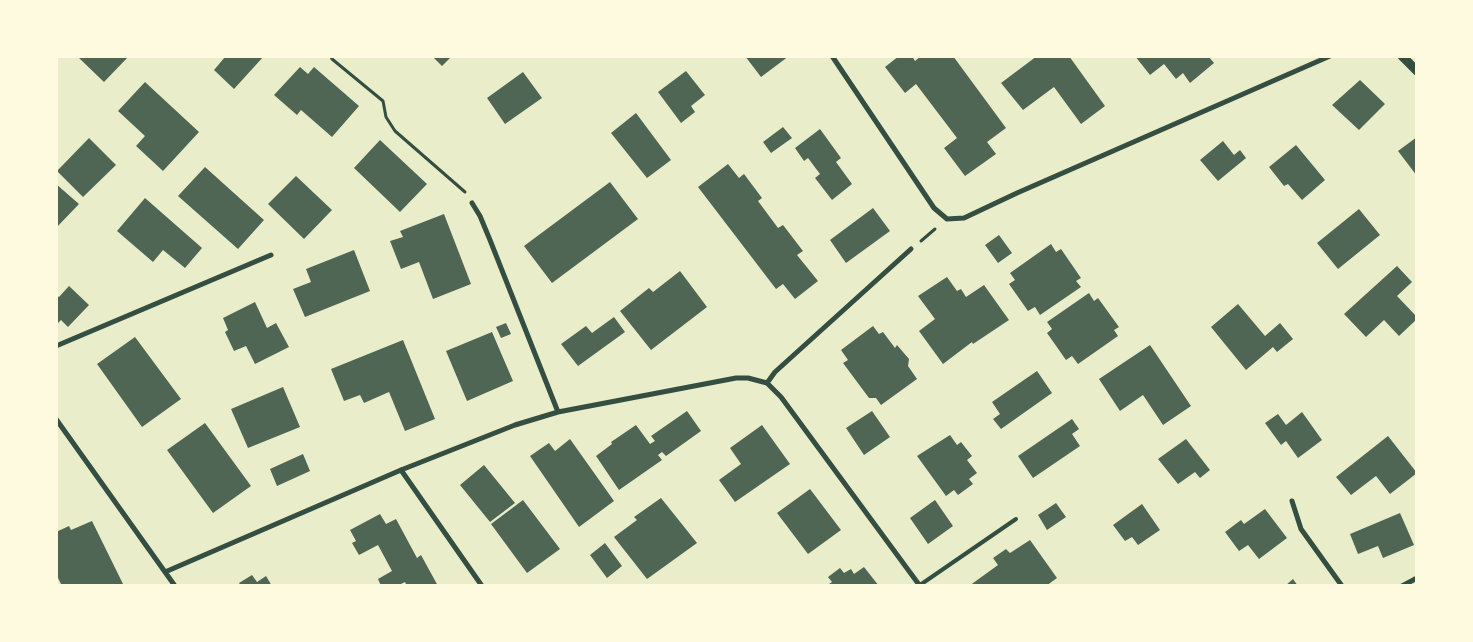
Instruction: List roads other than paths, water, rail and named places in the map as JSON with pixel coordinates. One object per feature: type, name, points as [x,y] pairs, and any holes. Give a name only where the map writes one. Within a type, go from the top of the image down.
[{"type":"street","points":[[832,56],[934,208],[947,219],[964,218],[1330,56]]},
{"type":"street","points":[[1402,56],[1417,71]]},
{"type":"street","points":[[472,203],[480,216],[490,240],[558,412]]},
{"type":"street","points":[[767,383],[775,372],[911,249]]},
{"type":"street","points":[[56,346],[271,255]]},
{"type":"street","points":[[165,572],[401,470],[515,425],[558,412],[736,378],[748,378],[767,383],[781,397],[920,586]]},
{"type":"street","points":[[56,419],[174,586]]},
{"type":"street","points":[[401,470],[482,586]]},
{"type":"street","points":[[1292,501],[1301,529],[1342,586]]},
{"type":"street","points":[[1402,586],[1417,578]]},
{"type":"lane","points":[[920,586],[1016,519]]}]
